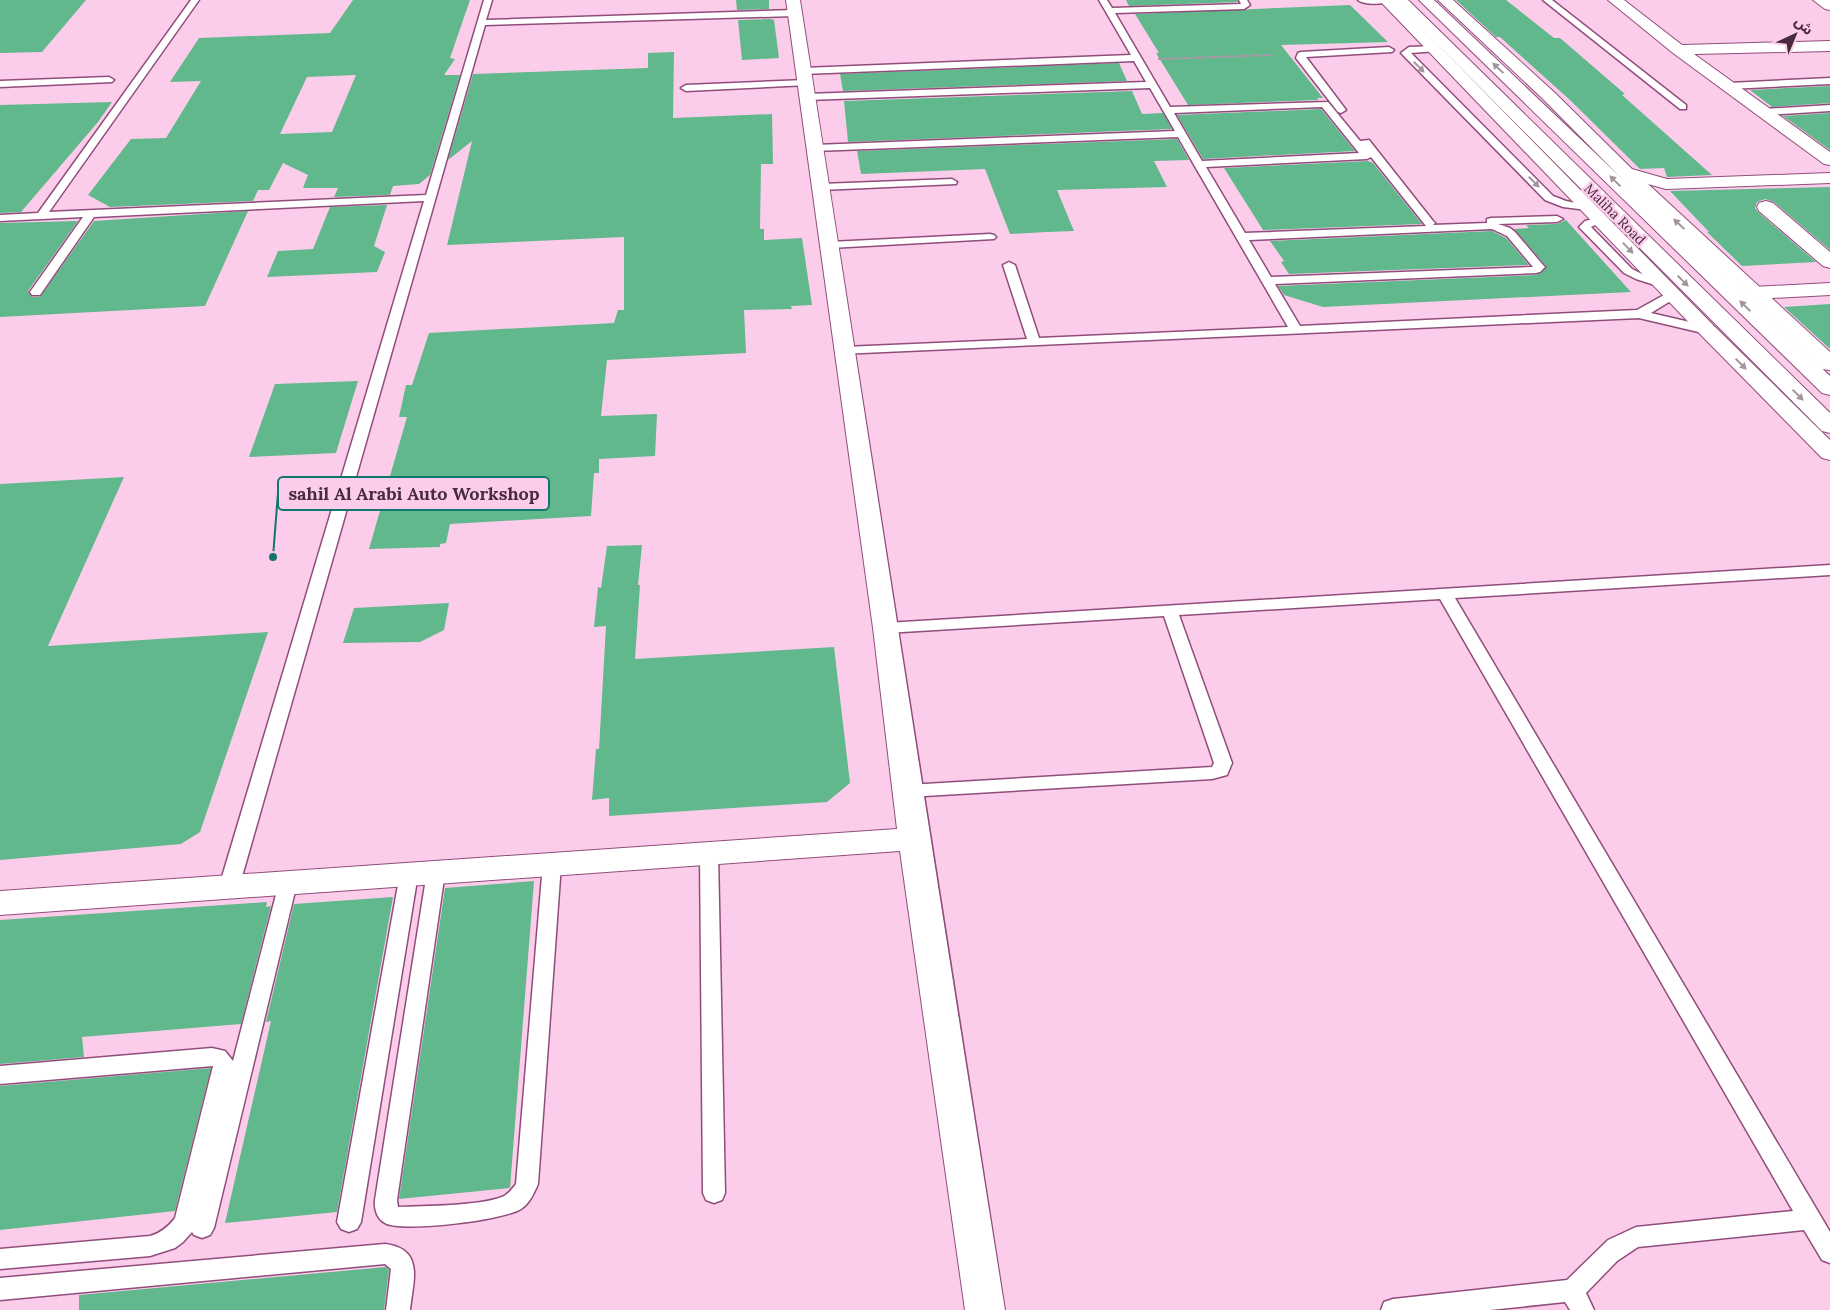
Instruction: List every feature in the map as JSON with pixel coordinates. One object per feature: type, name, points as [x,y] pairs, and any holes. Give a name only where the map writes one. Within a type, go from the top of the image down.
[{"type":"street","points":[[1386,0],[1598,212],[1707,330],[1830,453]]},
{"type":"street","name":"Maliha Road","points":[[1400,0],[1598,212],[1830,426]]},
{"type":"street","name":"Maliha Road","points":[[1426,0],[1454,18],[1519,87],[1830,388]]},
{"type":"street","points":[[1445,0],[1454,18],[1549,96],[1650,197],[1830,364]]},
{"type":"street","points":[[1615,0],[1678,50],[1830,160]]},
{"type":"street","points":[[1820,0],[1830,6]]},
{"type":"street","points":[[793,6],[830,245],[886,628],[914,839],[985,1310]]},
{"type":"street","points":[[1678,50],[1830,46]]},
{"type":"street","points":[[1519,87],[1549,96]]},
{"type":"street","points":[[1628,174],[1666,184],[1830,178]]},
{"type":"street","points":[[1650,197],[1656,190],[1666,184]]},
{"type":"street","points":[[1766,207],[1830,262]]},
{"type":"street","points":[[1759,298],[1830,289]]},
{"type":"street","points":[[1759,298],[1830,301]]},
{"type":"street","points":[[0,903],[914,839]]},
{"type":"lane","points":[[41,216],[195,0]]},
{"type":"lane","points":[[229,887],[488,0]]},
{"type":"lane","points":[[1103,0],[1296,330]]},
{"type":"lane","points":[[1109,11],[1244,6],[1246,5],[1243,0]]},
{"type":"lane","points":[[1362,0],[1386,0]]},
{"type":"lane","points":[[1547,0],[1683,107]]},
{"type":"lane","points":[[481,23],[793,6]]},
{"type":"lane","points":[[1434,49],[1409,50],[1406,53],[1549,198],[1563,204],[1598,212]]},
{"type":"lane","points":[[1389,50],[1300,56],[1429,223]]},
{"type":"lane","points":[[805,84],[1137,58]]},
{"type":"lane","points":[[0,84],[109,80]]},
{"type":"lane","points":[[1728,86],[1830,81]]},
{"type":"lane","points":[[686,88],[805,84],[1152,85]]},
{"type":"lane","points":[[1167,110],[1325,104],[1367,156],[1199,164]]},
{"type":"lane","points":[[1764,112],[1830,108]]},
{"type":"lane","points":[[815,148],[1181,134]]},
{"type":"lane","points":[[821,187],[952,182]]},
{"type":"lane","points":[[0,218],[429,198]]},
{"type":"lane","points":[[36,292],[91,214]]},
{"type":"lane","points":[[1239,233],[1429,223],[1557,220]]},
{"type":"lane","points":[[1239,233],[1492,226],[1506,230],[1511,234],[1539,267],[1536,270],[1528,271],[1266,281]]},
{"type":"lane","points":[[830,245],[990,237]]},
{"type":"lane","points":[[1009,264],[1034,342]]},
{"type":"lane","points":[[1639,314],[1658,305],[1668,289]]},
{"type":"lane","points":[[844,351],[1639,314],[1707,330]]},
{"type":"lane","points":[[886,628],[1830,570]]},
{"type":"lane","points":[[1445,594],[1830,1253]]},
{"type":"lane","points":[[908,791],[1221,771],[1223,763],[1170,611]]},
{"type":"lane","points":[[709,854],[714,1193]]},
{"type":"lane","points":[[423,873],[385,1207],[388,1213],[394,1217],[499,1208],[517,1200],[523,1192],[527,1174],[552,864]]},
{"type":"lane","points":[[349,1222],[423,873]]},
{"type":"lane","points":[[202,1228],[288,883]]},
{"type":"lane","points":[[0,1075],[212,1056],[218,1057],[224,1064],[186,1222],[181,1231],[162,1244],[150,1246],[0,1259]]},
{"type":"lane","points":[[1393,1310],[1577,1300],[1590,1273],[1612,1249],[1636,1237],[1810,1219]]},
{"type":"lane","points":[[0,1289],[385,1254],[393,1255],[403,1266],[398,1310]]},
{"type":"path","points":[[1137,58],[1272,55]]},
{"type":"building","points":[[0,0],[86,0],[42,52],[0,53]]},
{"type":"building","points":[[353,0],[470,0],[450,58],[455,59],[444,75],[460,75],[430,175],[419,184],[393,186],[390,195],[334,197],[338,188],[303,188],[308,175],[283,163],[269,190],[258,190],[253,201],[110,207],[88,195],[131,139],[166,138],[201,81],[170,82],[199,38],[330,33]],"holes":[[[356,75],[332,132],[280,134],[307,77]]]},
{"type":"building","points":[[736,0],[769,0],[769,9],[737,10]]},
{"type":"building","points":[[1126,0],[1237,0],[1238,2],[1129,6]]},
{"type":"building","points":[[1456,0],[1506,0],[1554,38],[1560,38],[1625,94],[1622,95],[1712,175],[1667,177],[1664,168],[1640,169],[1571,101]]},
{"type":"building","points":[[1350,5],[1388,42],[1281,45],[1323,98],[1317,98],[1319,100],[1188,105],[1135,14]]},
{"type":"building","points":[[738,20],[774,20],[779,58],[742,60]]},
{"type":"building","points":[[674,52],[673,118],[772,114],[773,164],[761,164],[760,229],[764,229],[764,240],[802,238],[812,305],[791,306],[792,309],[744,310],[746,353],[607,360],[601,416],[657,414],[655,456],[599,459],[599,473],[594,473],[591,516],[450,524],[446,543],[440,544],[440,547],[369,549],[407,417],[399,417],[406,385],[412,385],[429,333],[614,323],[618,310],[624,310],[624,237],[447,245],[472,141],[448,160],[473,74],[648,68],[648,53]]},
{"type":"building","points":[[1119,63],[1127,81],[843,91],[840,74]]},
{"type":"building","points":[[1830,86],[1830,103],[1772,107],[1750,90]]},
{"type":"building","points":[[1132,91],[1142,114],[1163,113],[1172,129],[848,142],[844,101]]},
{"type":"building","points":[[112,102],[98,122],[21,212],[0,213],[0,105]]},
{"type":"building","points":[[1321,109],[1355,151],[1203,159],[1177,115]]},
{"type":"building","points":[[1830,113],[1830,150],[1783,116]]},
{"type":"building","points":[[1177,139],[1189,160],[1154,161],[1167,187],[1057,190],[1074,231],[1010,234],[985,169],[861,174],[857,151]]},
{"type":"building","points":[[1368,161],[1373,163],[1422,224],[1263,230],[1224,168]]},
{"type":"building","points":[[1830,187],[1830,250],[1774,202],[1765,199],[1757,202],[1755,208],[1758,212],[1816,262],[1742,266],[1707,232],[1709,232],[1670,191]]},
{"type":"building","points":[[387,205],[374,246],[385,252],[377,272],[267,277],[278,251],[313,249],[330,207]]},
{"type":"building","points":[[248,211],[205,306],[0,317],[0,223],[78,221],[28,291],[32,297],[40,297],[94,221]]},
{"type":"building","points":[[1566,220],[1631,292],[1323,307],[1284,295],[1278,286],[1536,275],[1541,273],[1546,266],[1514,229],[1529,228],[1526,225],[1557,224]]},
{"type":"building","points":[[1492,231],[1506,238],[1529,265],[1289,274],[1281,262],[1284,261],[1270,241]]},
{"type":"building","points":[[1830,304],[1830,349],[1784,307]]},
{"type":"building","points":[[358,381],[336,453],[249,457],[275,384]]},
{"type":"building","points":[[124,477],[48,646],[268,632],[200,832],[181,844],[0,860],[0,484]]},
{"type":"building","points":[[642,545],[638,585],[640,585],[635,659],[834,647],[850,783],[827,802],[609,816],[609,798],[592,800],[596,749],[599,749],[606,626],[594,627],[598,587],[601,588],[607,546]]},
{"type":"building","points":[[449,603],[444,630],[420,642],[343,643],[354,608]]},
{"type":"building","points":[[534,881],[510,1188],[399,1199],[445,888]]},
{"type":"building","points":[[393,897],[337,1212],[225,1223],[271,1021],[266,1022],[294,904]]},
{"type":"building","points":[[267,902],[266,907],[271,906],[241,1024],[82,1037],[84,1057],[0,1064],[0,920]]},
{"type":"building","points":[[211,1068],[175,1211],[0,1230],[0,1086]]},
{"type":"building","points":[[386,1267],[389,1270],[384,1310],[79,1310],[79,1295]]},
{"type":"place","name":"sahil Al Arabi Auto Workshop","points":[[273,557]]}]
